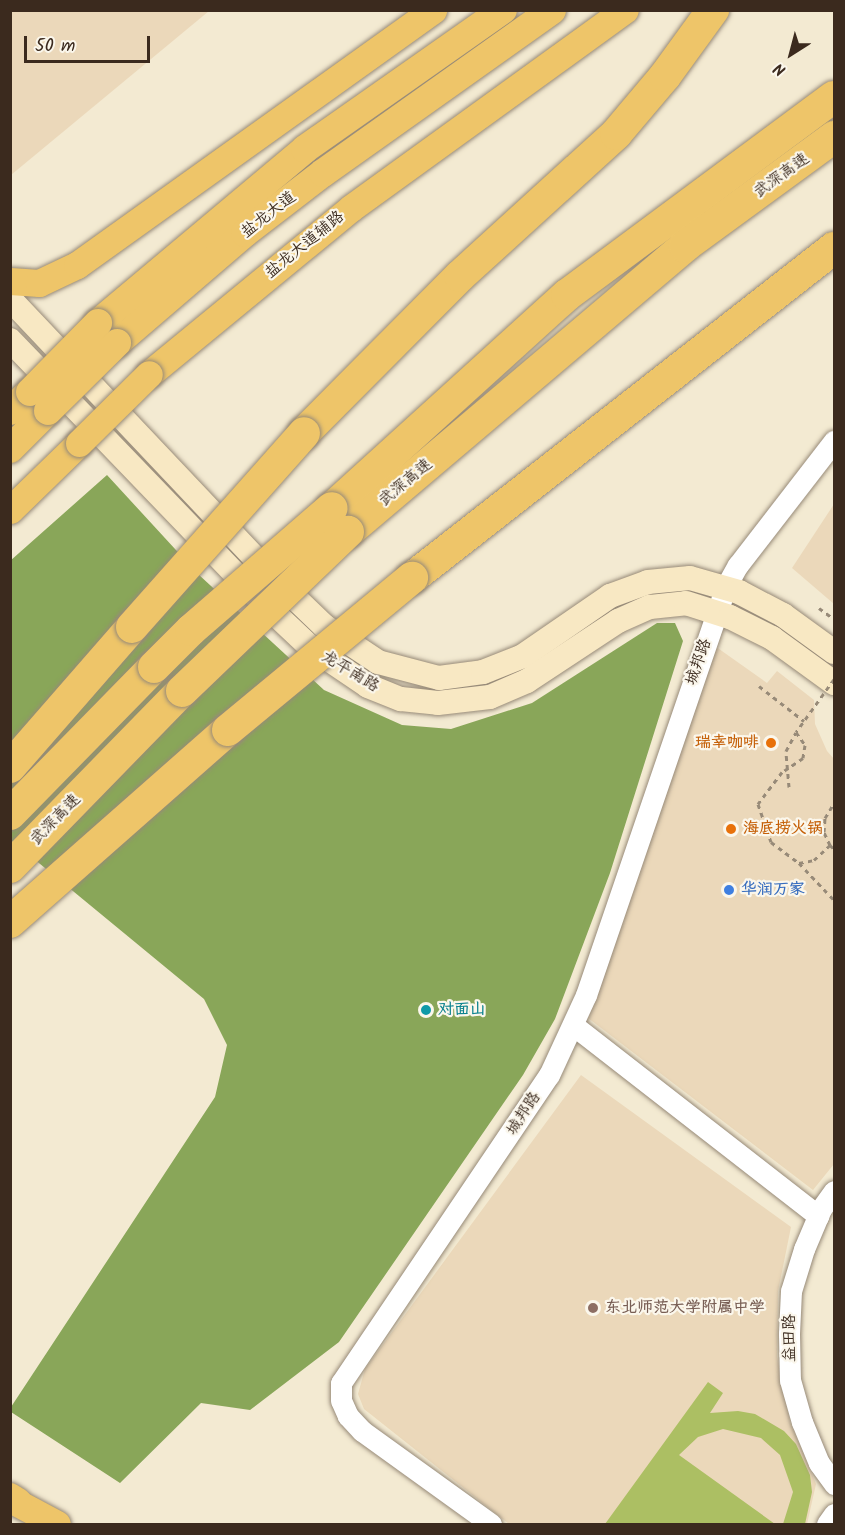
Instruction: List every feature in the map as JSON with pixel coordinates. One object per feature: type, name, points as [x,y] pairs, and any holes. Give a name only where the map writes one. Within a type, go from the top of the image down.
[{"type":"highway","name":"盐龙大道","points":[[10,449],[29,405],[304,149],[503,10]]},
{"type":"highway","points":[[11,766],[304,433],[460,276],[584,166],[666,76],[713,10]]},
{"type":"highway","name":"盐龙大道","points":[[108,333],[418,103],[551,13]]},
{"type":"highway","name":"武深高速","points":[[10,867],[182,691],[340,520],[567,295],[834,97]]},
{"type":"highway","name":"武深高速","points":[[10,814],[190,630],[340,520],[685,246],[834,137]]},
{"type":"highway","points":[[10,922],[99,841],[228,730],[412,578],[834,248]]},
{"type":"main road","points":[[10,281],[39,283],[77,265],[433,10]]},
{"type":"main road","name":"盐龙大道辅路","points":[[10,510],[149,374],[351,208],[625,10]]},
{"type":"main road","name":"龙平南路","points":[[10,299],[44,332],[274,578],[324,626],[378,662],[439,678],[483,672],[522,656],[610,596],[648,582],[690,578],[725,588],[783,615],[834,652]]},
{"type":"main road","name":"龙平南路","points":[[16,346],[256,596],[309,646],[348,674],[401,699],[438,703],[490,697],[527,681],[618,621],[650,607],[686,603],[716,612],[772,638],[834,681]]},
{"type":"main road","points":[[13,1499],[57,1524]]},
{"type":"street","name":"城邦路","points":[[490,1524],[362,1431],[348,1416],[341,1400],[341,1383],[526,1113],[573,1025],[725,588],[738,565],[834,441]]},
{"type":"street","points":[[573,1025],[818,1216]]},
{"type":"street","name":"益田路","points":[[834,1191],[818,1216],[791,1291],[790,1380],[815,1453],[834,1484]]},
{"type":"street","points":[[827,1524],[834,1514]]},
{"type":"path","points":[[819,608],[834,619]]},
{"type":"path","points":[[789,788],[786,752],[796,732],[834,681]]},
{"type":"path","points":[[759,686],[804,721]]},
{"type":"path","points":[[796,732],[805,745],[803,758],[782,772],[758,804],[771,842],[799,862],[834,900]]},
{"type":"path","points":[[834,803],[825,818],[824,832],[834,849]]},
{"type":"path","points":[[799,862],[814,860],[830,845]]},
{"type":"shaded area","points":[[11,10],[209,10],[209,11],[11,175]]},
{"type":"shaded area","points":[[834,504],[834,604],[792,568]]},
{"type":"shaded area","points":[[712,644],[767,683],[777,671],[814,700],[815,724],[827,751],[834,759],[834,1164],[813,1190],[588,1018]]},
{"type":"shaded area","name":"东北师范大学附属中学","points":[[581,1075],[791,1227],[778,1291],[777,1357],[790,1422],[816,1484],[807,1524],[509,1524],[364,1409],[358,1394],[365,1369]]},
{"type":"green space","points":[[107,475],[198,574],[324,690],[402,725],[451,729],[532,703],[657,623],[675,623],[683,641],[610,873],[555,1019],[523,1075],[339,1342],[250,1410],[201,1403],[120,1483],[11,1412],[11,1407],[215,1097],[227,1045],[204,999],[11,840],[10,561]]},
{"type":"green space","points":[[708,1382],[723,1393],[710,1413],[738,1411],[755,1414],[784,1431],[796,1444],[810,1475],[812,1492],[805,1524],[783,1524],[793,1492],[780,1455],[761,1438],[723,1429],[698,1437],[679,1455],[775,1524],[605,1524]]},
{"type":"place","name":"瑞幸咖啡","points":[[771,743]]},
{"type":"place","name":"海底捞火锅","points":[[731,829]]},
{"type":"place","name":"华润万家","points":[[729,890]]},
{"type":"place","name":"对面山","points":[[426,1010]]},
{"type":"place","name":"东北师范大学附属中学","points":[[593,1308]]}]
